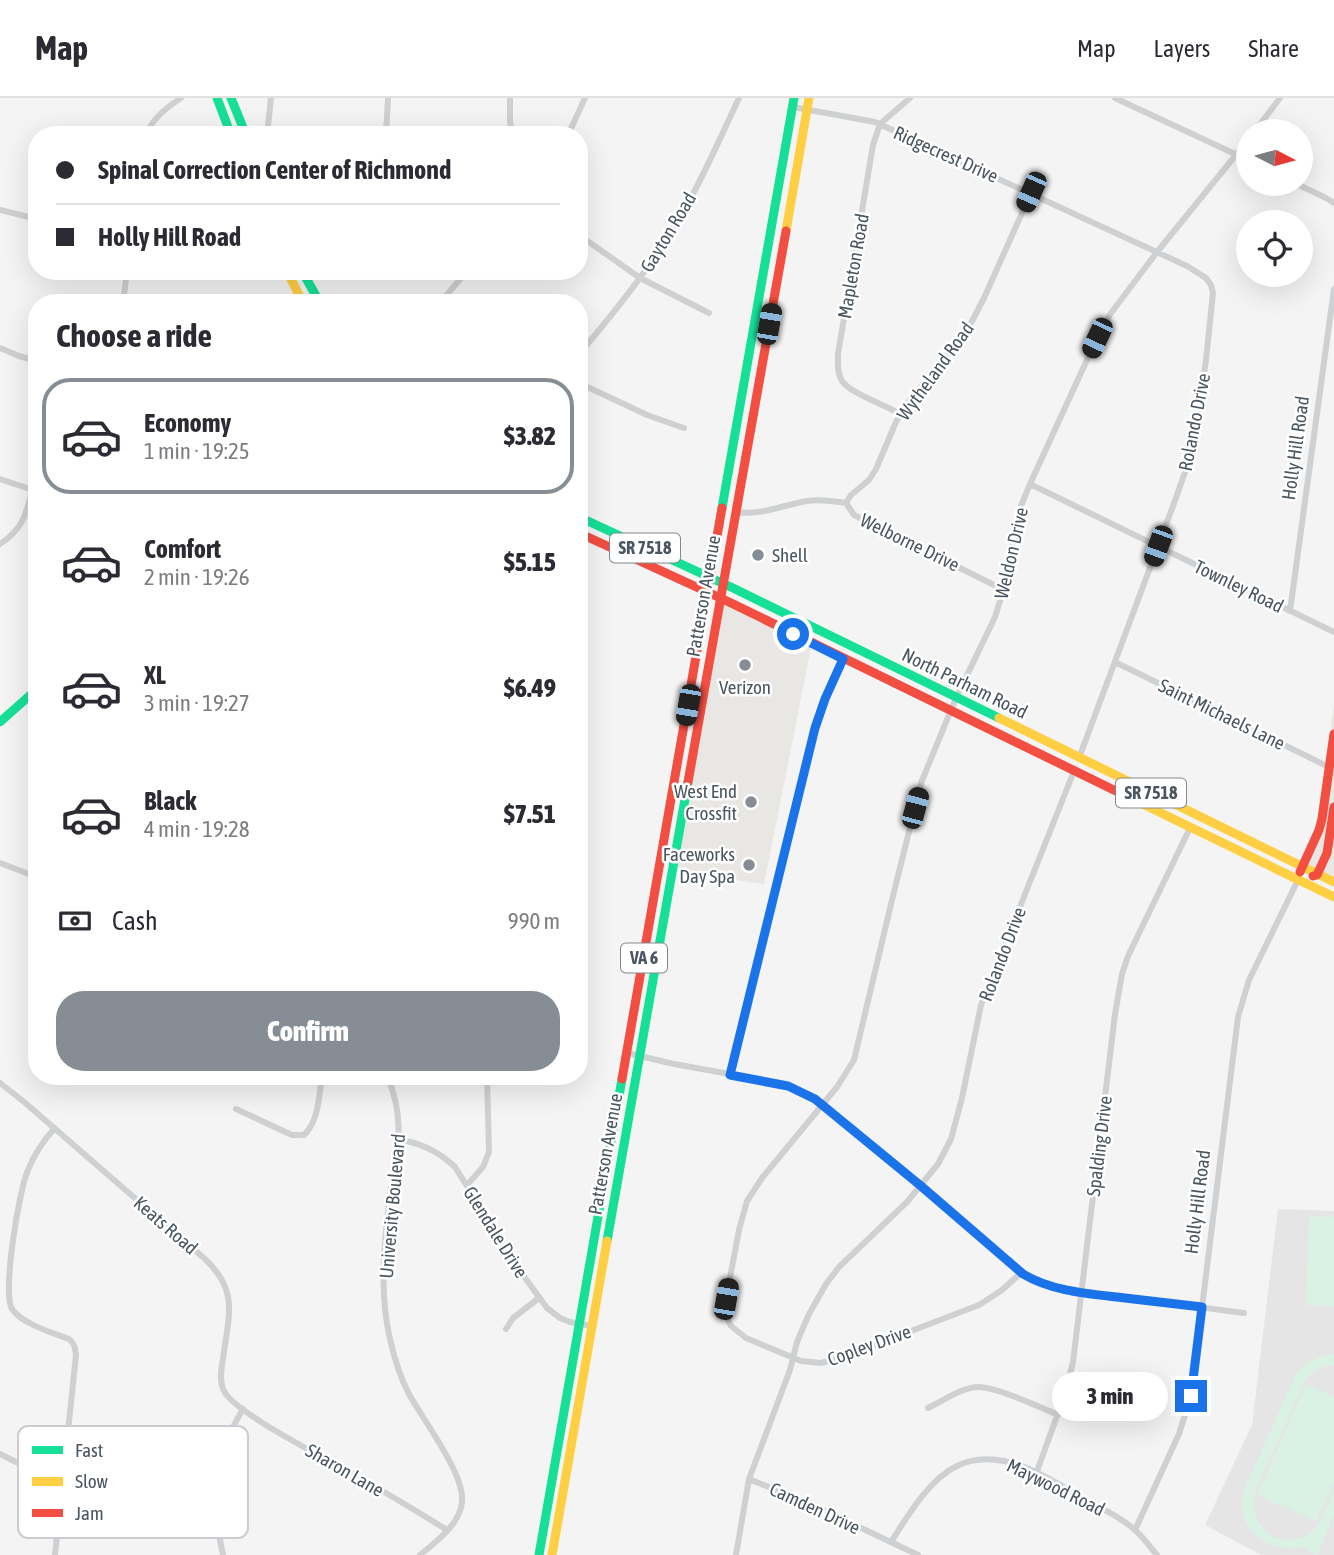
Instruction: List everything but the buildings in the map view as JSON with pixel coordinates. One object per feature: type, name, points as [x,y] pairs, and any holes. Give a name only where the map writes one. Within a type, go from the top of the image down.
[{"type":"main road","points":[[216,98],[227,126]]},
{"type":"main road","points":[[232,98],[243,126]]},
{"type":"main road","name":"Patterson Avenue","points":[[552,1555],[809,98]]},
{"type":"main road","name":"Patterson Avenue","points":[[539,1555],[794,103]]},
{"type":"main road","name":"North Parham Road","points":[[588,521],[723,584],[1334,882]]},
{"type":"main road","name":"North Parham Road","points":[[588,537],[720,598],[1334,897]]},
{"type":"main road","points":[[0,722],[28,697]]},
{"type":"main road","name":"Holly Hill Road","points":[[1297,880],[1319,830],[1334,734]]},
{"type":"main road","points":[[1297,880],[1317,875],[1327,853],[1334,807]]},
{"type":"street","points":[[151,126],[161,112],[181,98]]},
{"type":"street","points":[[268,126],[271,98]]},
{"type":"street","points":[[386,126],[388,98]]},
{"type":"street","points":[[510,98],[511,126]]},
{"type":"street","points":[[572,126],[585,98]]},
{"type":"street","name":"Gayton Road","points":[[588,343],[640,278],[687,205],[739,98]]},
{"type":"street","points":[[880,124],[911,98]]},
{"type":"street","points":[[1115,98],[1236,155]]},
{"type":"street","points":[[1264,119],[1280,98]]},
{"type":"street","name":"Ridgecrest Drive","points":[[794,103],[807,110],[880,124],[1199,272],[1209,282],[1213,293],[1210,317]]},
{"type":"street","name":"Mapleton Road","points":[[880,124],[873,145],[841,333],[838,367],[842,381],[850,388],[900,414]]},
{"type":"street","name":"Weldon Drive","points":[[732,1264],[745,1207],[752,1191],[823,1106],[855,1060],[922,783],[956,698],[995,617],[1004,590],[1023,499],[1104,323],[1157,252],[1236,155]]},
{"type":"street","name":"Wytheland Road","points":[[846,503],[876,470],[900,414],[968,329],[1031,192]]},
{"type":"street","points":[[1313,192],[1334,203]]},
{"type":"street","points":[[0,210],[28,217]]},
{"type":"street","points":[[588,241],[640,278],[709,313]]},
{"type":"street","points":[[448,294],[459,280]]},
{"type":"street","name":"Holly Hill Road","points":[[1290,611],[1334,289]]},
{"type":"street","name":"Rolando Drive","points":[[736,1555],[749,1479],[809,1314],[839,1267],[921,1186],[938,1164],[951,1139],[981,1005],[1079,758],[1192,449],[1210,317]]},
{"type":"street","points":[[0,348],[28,357]]},
{"type":"street","points":[[588,387],[647,415],[684,428]]},
{"type":"street","points":[[0,479],[28,488]]},
{"type":"street","name":"Townley Road","points":[[1030,484],[1334,632]]},
{"type":"street","name":"Welborne Drive","points":[[736,512],[759,512],[818,500],[846,503],[854,515],[1004,590]]},
{"type":"street","points":[[0,544],[22,524],[28,507]]},
{"type":"street","points":[[730,1075],[815,728],[849,646]]},
{"type":"street","name":"Saint Michaels Lane","points":[[1115,662],[1329,767]]},
{"type":"street","name":"Spalding Drive","points":[[1036,1474],[1066,1391],[1073,1362],[1122,974],[1134,942],[1189,828]]},
{"type":"street","points":[[0,863],[28,874]]},
{"type":"street","name":"Holly Hill Road","points":[[1135,1530],[1185,1419],[1195,1367],[1238,1017],[1249,980],[1297,880]]},
{"type":"street","points":[[628,1053],[788,1086],[805,1093],[921,1186],[1021,1272],[1043,1284],[1081,1292],[1244,1313]]},
{"type":"street","name":"Keats Road","points":[[0,1083],[205,1259],[221,1277],[227,1289],[229,1307],[221,1382],[223,1390],[243,1409]]},
{"type":"street","points":[[236,1109],[292,1135],[304,1135],[314,1120],[320,1085]]},
{"type":"street","name":"University Boulevard","points":[[391,1085],[399,1114],[385,1236],[386,1322],[393,1352],[408,1391],[457,1474],[462,1503],[460,1512],[447,1530],[420,1555]]},
{"type":"street","points":[[467,1185],[483,1167],[489,1152],[486,1085]]},
{"type":"street","points":[[54,1129],[34,1156],[25,1178],[18,1209],[9,1292],[10,1305],[18,1316],[74,1342],[69,1426]]},
{"type":"street","name":"Glendale Drive","points":[[398,1140],[420,1144],[455,1167],[547,1308],[560,1318],[592,1326]]},
{"type":"street","name":"Copley Drive","points":[[732,1264],[726,1299],[731,1326],[746,1338],[810,1363],[829,1362],[979,1305],[1002,1290],[1021,1272]]},
{"type":"street","points":[[506,1329],[513,1318],[539,1298]]},
{"type":"street","points":[[928,1408],[965,1390],[978,1387],[1012,1396],[1058,1415]]},
{"type":"street","points":[[234,1426],[243,1409]]},
{"type":"street","name":"Sharon Lane","points":[[243,1409],[447,1530]]},
{"type":"street","points":[[0,1454],[18,1463]]},
{"type":"street","name":"Maywood Road","points":[[891,1542],[925,1493],[941,1477],[958,1465],[992,1460],[1017,1465],[1114,1515],[1135,1530],[1157,1555]]},
{"type":"street","name":"Camden Drive","points":[[749,1479],[918,1555]]},
{"type":"shaded area","points":[[721,597],[812,643],[764,884],[679,872],[674,850]]},
{"type":"shaded area","points":[[1334,705],[1334,882],[1298,865],[1316,827]]},
{"type":"shaded area","points":[[1278,1209],[1334,1211],[1334,1555],[1261,1555],[1205,1525],[1252,1425]]},
{"type":"green space","points":[[1309,1216],[1334,1217],[1334,1306],[1306,1305]]},
{"type":"green space","points":[[1334,1354],[1334,1365],[1315,1372],[1302,1387],[1257,1487],[1254,1500],[1259,1524],[1276,1538],[1287,1540],[1311,1532],[1325,1512],[1334,1489],[1334,1516],[1317,1555],[1307,1551],[1308,1546],[1280,1547],[1257,1537],[1249,1528],[1242,1505],[1244,1490],[1295,1376],[1312,1360]]},
{"type":"green space","points":[[1306,1384],[1334,1397],[1334,1481],[1317,1521],[1257,1495]]},
{"type":"traffic: fast","points":[[217,98],[228,126]]},
{"type":"traffic: fast","points":[[231,98],[242,126]]},
{"type":"traffic: fast","points":[[722,508],[794,98]]},
{"type":"traffic: fast","points":[[307,280],[315,294]]},
{"type":"traffic: fast","points":[[588,521],[733,588],[999,718]]},
{"type":"traffic: fast","points":[[0,722],[28,697]]},
{"type":"traffic: fast","points":[[607,1241],[688,782]]},
{"type":"traffic: fast","points":[[539,1555],[622,1079]]},
{"type":"traffic: slow","points":[[786,231],[809,98]]},
{"type":"traffic: slow","points":[[292,280],[298,294]]},
{"type":"traffic: slow","points":[[999,718],[1334,882]]},
{"type":"traffic: slow","points":[[1120,793],[1334,897]]},
{"type":"traffic: slow","points":[[552,1555],[607,1241]]},
{"type":"traffic: jam","points":[[688,782],[786,231]]},
{"type":"traffic: jam","points":[[622,1079],[722,508]]},
{"type":"traffic: jam","points":[[588,537],[729,602],[1120,793]]},
{"type":"traffic: jam","points":[[1300,872],[1322,819],[1334,734]]},
{"type":"traffic: jam","points":[[1313,876],[1317,875],[1327,853],[1334,807]]},
{"type":"place","name":"Shell","points":[[758,555]]},
{"type":"place","name":"Verizon","points":[[745,665]]},
{"type":"place","name":"West End Crossfit","points":[[751,802]]},
{"type":"place","name":"Faceworks Day Spa","points":[[749,865]]},
{"type":"route","points":[[793,634],[843,659],[815,728],[730,1075],[788,1086],[815,1099],[1031,1279],[1069,1290],[1202,1307],[1191,1396]]}]
